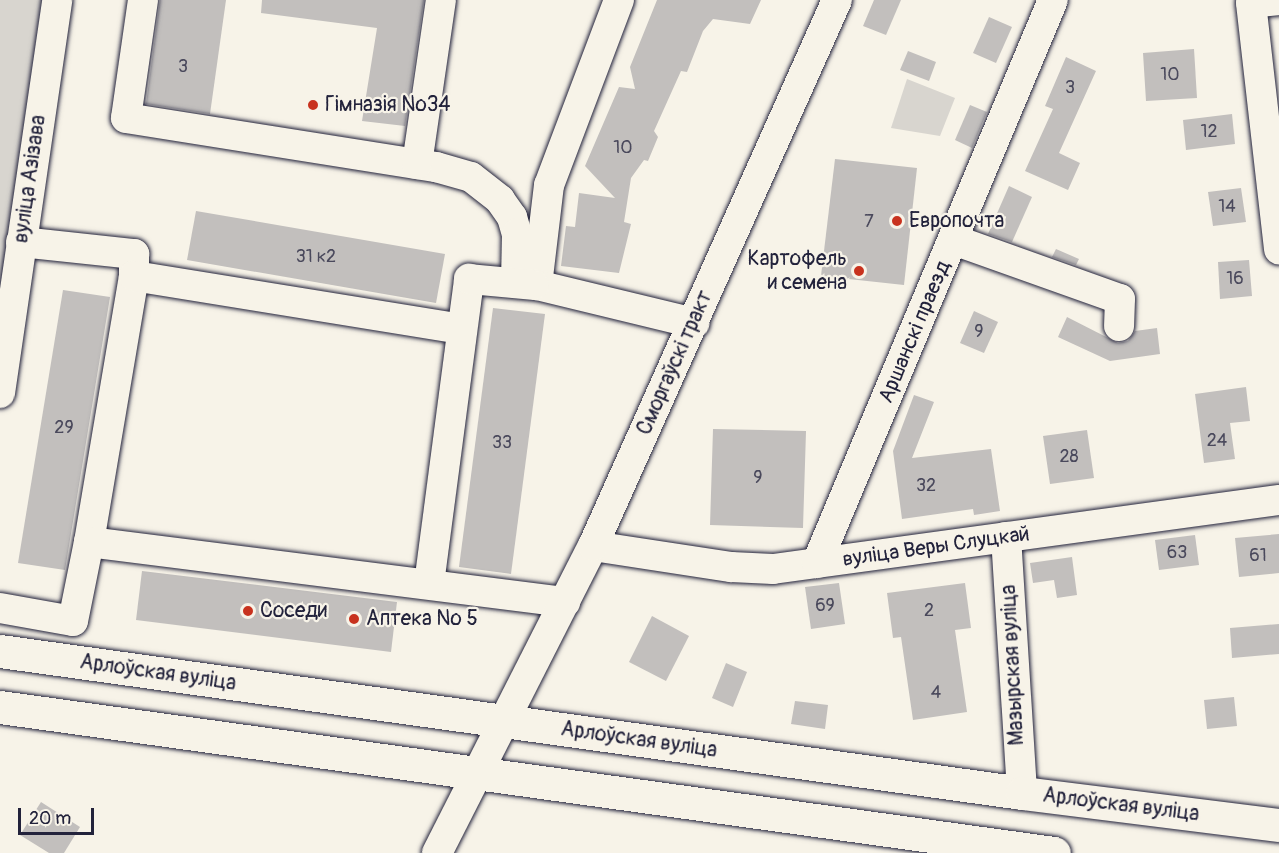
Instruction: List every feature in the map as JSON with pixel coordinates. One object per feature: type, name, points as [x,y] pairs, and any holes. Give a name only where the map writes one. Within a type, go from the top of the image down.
[{"type":"main road","name":"Арлоўская вуліца","points":[[0,651],[1022,793],[1279,825]]},
{"type":"main road","points":[[0,706],[1039,852]]},
{"type":"street","name":"вуліца Азізава","points":[[0,393],[57,0]]},
{"type":"street","points":[[143,0],[126,118],[417,164],[471,177],[500,200],[512,217],[526,284]]},
{"type":"street","points":[[417,164],[441,0]]},
{"type":"street","points":[[526,284],[549,185],[619,0]]},
{"type":"street","name":"Сморгаўскі тракт","points":[[479,773],[593,546],[837,0]]},
{"type":"street","name":"Аршанскі праезд","points":[[817,563],[1053,0]]},
{"type":"street","points":[[1265,1],[1279,249]]},
{"type":"street","points":[[954,240],[1120,299],[1119,326]]},
{"type":"street","points":[[0,608],[73,621],[135,276],[134,254],[21,242]]},
{"type":"street","points":[[135,276],[460,329]]},
{"type":"street","points":[[429,584],[460,329],[469,279],[526,284],[694,323]]},
{"type":"street","name":"вуліца Веры Слуцкай","points":[[593,546],[731,567],[773,569],[1279,500]]},
{"type":"street","name":"Мазырская вуліца","points":[[1006,537],[1022,793]]},
{"type":"street","points":[[89,542],[565,602]]},
{"type":"street","points":[[437,853],[479,773]]},
{"type":"shaded area","points":[[0,0],[44,0],[0,296]]},
{"type":"shaded area","points":[[907,79],[955,98],[940,136],[891,128]]},
{"type":"building","points":[[160,0],[226,0],[210,114],[146,104]]},
{"type":"building","points":[[262,0],[424,0],[405,126],[362,121],[377,28],[261,13]]},
{"type":"building","points":[[657,0],[761,0],[750,24],[713,19],[703,31],[687,72],[681,71],[654,131],[658,137],[648,161],[644,160],[631,178],[624,222],[631,224],[619,273],[561,266],[566,226],[575,227],[579,193],[615,198],[585,166],[619,87],[635,89],[630,67]]},
{"type":"building","points":[[874,0],[901,0],[886,35],[863,26]]},
{"type":"building","points":[[989,17],[1012,27],[996,63],[973,53]]},
{"type":"building","points":[[1194,49],[1197,98],[1146,101],[1143,53]]},
{"type":"building","points":[[908,51],[936,62],[929,81],[900,70]]},
{"type":"building","points":[[1066,57],[1096,71],[1059,153],[1080,163],[1068,190],[1025,171],[1053,109],[1045,106]]},
{"type":"building","points":[[970,105],[987,112],[972,148],[955,140]]},
{"type":"building","points":[[1232,114],[1235,144],[1186,150],[1183,120]]},
{"type":"building","points":[[835,159],[917,168],[904,285],[821,276]]},
{"type":"building","points":[[1009,186],[1032,197],[1012,242],[988,234]]},
{"type":"building","points":[[1241,188],[1246,222],[1213,226],[1208,192]]},
{"type":"building","points":[[196,211],[445,254],[436,303],[187,260]]},
{"type":"building","points":[[1056,249],[1079,259],[1076,265],[1052,257]]},
{"type":"building","points":[[1249,260],[1252,296],[1220,299],[1218,262]]},
{"type":"building","points":[[63,290],[110,297],[65,570],[18,563]]},
{"type":"building","points":[[493,308],[545,314],[511,574],[459,567]]},
{"type":"building","points":[[974,311],[998,322],[984,353],[960,343]]},
{"type":"building","points":[[1067,317],[1118,343],[1128,341],[1135,331],[1157,328],[1160,354],[1110,361],[1058,337]]},
{"type":"building","points":[[1246,387],[1250,421],[1230,423],[1235,459],[1204,463],[1195,394]]},
{"type":"building","points":[[914,395],[934,402],[912,458],[991,449],[1000,511],[974,515],[973,509],[902,519],[893,451]]},
{"type":"building","points":[[713,429],[806,431],[803,528],[710,525]]},
{"type":"building","points":[[1087,430],[1094,478],[1050,484],[1043,436]]},
{"type":"building","points":[[1279,534],[1279,573],[1239,577],[1235,538]]},
{"type":"building","points":[[1195,535],[1199,565],[1159,570],[1155,540]]},
{"type":"building","points":[[1072,557],[1077,595],[1057,598],[1054,580],[1033,583],[1030,563]]},
{"type":"building","points":[[142,571],[397,602],[391,652],[136,620]]},
{"type":"building","points":[[839,583],[845,624],[811,629],[805,587]]},
{"type":"building","points":[[965,583],[971,628],[955,630],[967,712],[913,720],[901,637],[893,638],[887,593]]},
{"type":"building","points":[[652,616],[689,636],[666,681],[629,662]]},
{"type":"building","points":[[1279,624],[1279,654],[1232,658],[1230,628]]},
{"type":"building","points":[[726,663],[747,672],[733,707],[712,698]]},
{"type":"building","points":[[1234,697],[1237,726],[1207,729],[1204,700]]},
{"type":"building","points":[[795,701],[828,705],[825,729],[791,724]]},
{"type":"building","points":[[41,802],[80,827],[64,853],[49,853],[20,835]]},
{"type":"place","name":"Гімназія №34","points":[[313,105]]},
{"type":"place","name":"Европочта","points":[[897,221]]},
{"type":"place","name":"Картофель и семена","points":[[859,271]]},
{"type":"place","name":"Соседи","points":[[248,611]]},
{"type":"place","name":"Аптека № 5","points":[[354,619]]}]
